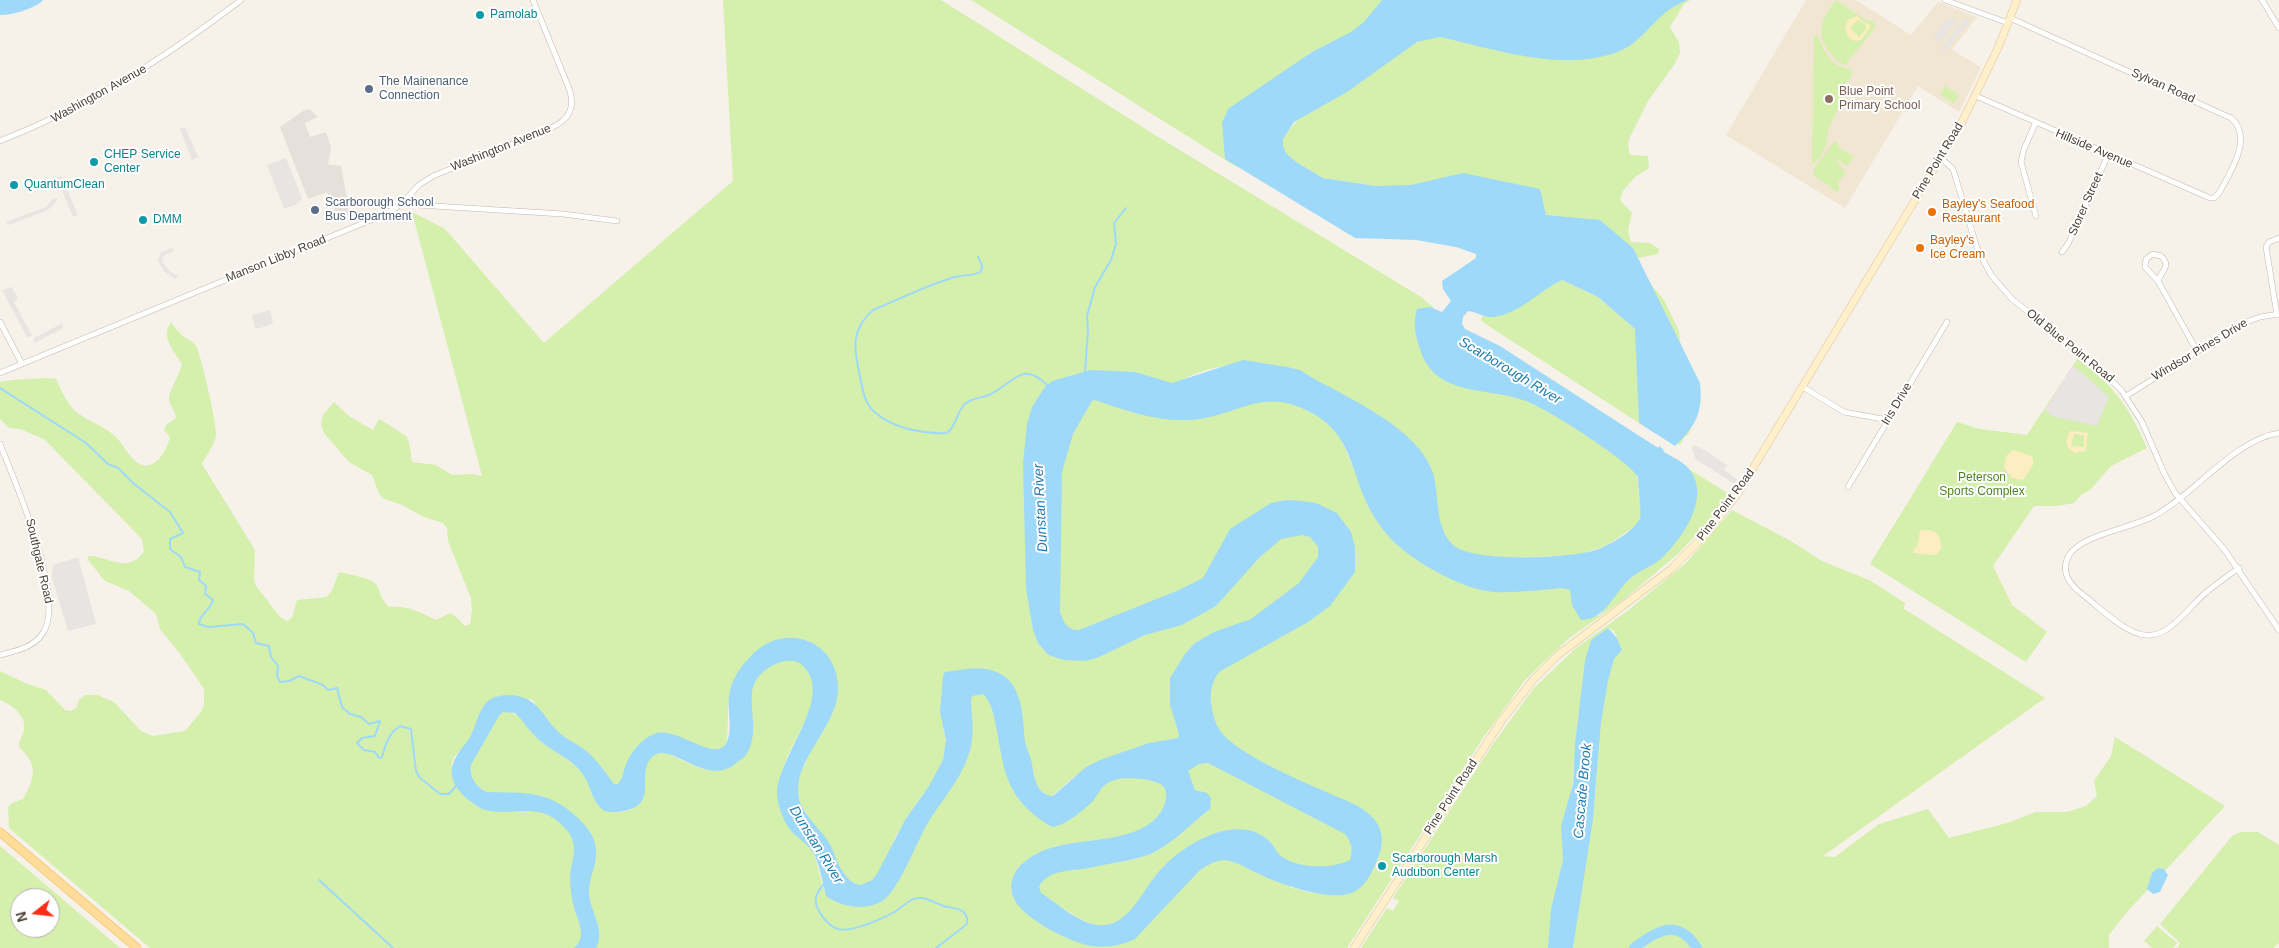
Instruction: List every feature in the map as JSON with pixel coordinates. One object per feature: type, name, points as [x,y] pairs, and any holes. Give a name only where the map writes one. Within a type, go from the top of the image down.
[{"type":"main road","name":"Pine Point Road","points":[[1354,948],[1502,720],[1523,691],[1558,655],[1670,570],[1706,534],[1738,493],[1941,158],[1976,96],[2017,0]]},
{"type":"main road","points":[[0,832],[137,948]]},
{"type":"street","name":"Washington Avenue","points":[[0,141],[55,119],[110,90],[150,65],[241,0]]},
{"type":"street","name":"Washington Avenue","points":[[406,199],[429,178],[551,128],[569,115],[573,103],[570,91],[533,0]]},
{"type":"street","points":[[1945,0],[2009,21]]},
{"type":"street","points":[[2262,0],[2279,28]]},
{"type":"street","name":"Sylvan Road","points":[[2009,21],[2190,98],[2234,120],[2240,131],[2240,147],[2220,192],[2213,198]]},
{"type":"street","name":"Hillside Avenue","points":[[1976,96],[2035,124],[2208,198],[2213,198]]},
{"type":"street","points":[[2035,124],[2024,149],[2021,162],[2036,216]]},
{"type":"street","name":"Storer Street","points":[[2062,252],[2068,244],[2108,155]]},
{"type":"street","name":"Old Blue Point Road","points":[[1941,158],[1953,169],[1977,248],[1995,280],[2012,299],[2101,370],[2126,396],[2138,414],[2164,473],[2179,499],[2224,549],[2279,630]]},
{"type":"street","points":[[406,199],[410,203],[418,205],[562,214],[617,221]]},
{"type":"street","name":"Manson Libby Road","points":[[0,373],[383,215],[406,199]]},
{"type":"street","points":[[2278,314],[2266,249],[2267,243],[2279,238]]},
{"type":"street","points":[[2158,281],[2166,264],[2163,257],[2155,254],[2148,258],[2144,265],[2147,271],[2158,281],[2197,351]]},
{"type":"street","name":"Windsor Pines Drive","points":[[2126,396],[2241,324],[2278,314]]},
{"type":"street","points":[[0,322],[22,364]]},
{"type":"street","name":"Iris Drive","points":[[1848,487],[1947,322]]},
{"type":"street","points":[[1803,387],[1844,412],[1888,420]]},
{"type":"street","points":[[2238,568],[2209,590],[2172,626],[2164,631],[2150,635],[2137,633],[2126,627],[2070,582],[2065,570],[2070,554],[2077,546],[2153,516],[2179,499],[2246,446],[2262,437],[2279,433]]},
{"type":"street","name":"Southgate Road","points":[[0,444],[31,524],[50,609],[46,627],[38,640],[23,649],[0,655]]},
{"type":"shaded area","name":"Blue Point Primary School","points":[[1806,0],[1856,0],[1911,35],[1938,2],[1977,17],[1952,50],[1981,67],[1959,112],[1918,86],[1845,208],[1726,135]]},
{"type":"shaded area","points":[[1949,17],[1957,20],[1939,42],[1933,36]]},
{"type":"shaded area","points":[[1967,17],[1971,20],[1944,52],[1940,49]]},
{"type":"shaded area","points":[[309,109],[318,117],[305,123],[310,137],[326,132],[331,148],[328,164],[341,166],[350,216],[338,218],[327,192],[308,199],[280,127]]},
{"type":"shaded area","points":[[185,127],[198,157],[192,160],[180,129]]},
{"type":"shaded area","points":[[286,158],[302,198],[297,204],[284,209],[267,165]]},
{"type":"shaded area","points":[[61,176],[78,215],[73,217],[57,178]]},
{"type":"shaded area","points":[[54,198],[57,200],[48,210],[9,225],[6,222],[46,207]]},
{"type":"shaded area","points":[[172,248],[174,251],[164,255],[162,262],[169,271],[178,276],[175,279],[164,271],[158,261],[161,252]]},
{"type":"shaded area","points":[[12,287],[18,299],[14,302],[32,336],[27,337],[2,290]]},
{"type":"shaded area","points":[[270,310],[273,323],[255,329],[252,315]]},
{"type":"shaded area","points":[[63,323],[62,329],[34,343],[34,338]]},
{"type":"shaded area","points":[[2072,366],[2109,397],[2097,426],[2052,416],[2045,410]]},
{"type":"shaded area","points":[[1694,445],[1727,465],[1724,470],[1737,479],[1735,484],[1695,459],[1692,447]]},
{"type":"shaded area","points":[[78,557],[96,624],[68,631],[52,578],[53,565]]},
{"type":"green space","points":[[723,0],[941,0],[1160,138],[1421,297],[1434,308],[1420,309],[1429,320],[1424,324],[1418,319],[1416,321],[1432,360],[1450,378],[1515,393],[1533,402],[1626,461],[1637,474],[1638,485],[1644,486],[1638,489],[1643,514],[1641,522],[1606,546],[1577,555],[1493,559],[1469,555],[1452,547],[1441,535],[1434,517],[1434,487],[1425,464],[1414,448],[1397,430],[1378,417],[1361,410],[1355,404],[1296,370],[1253,364],[1224,366],[1195,374],[1182,380],[1170,389],[1134,375],[1093,371],[1064,380],[1045,397],[1034,422],[1029,452],[1033,550],[1031,553],[1025,549],[1028,583],[1026,588],[1029,591],[1033,630],[1037,633],[1038,643],[1048,655],[1064,660],[1093,659],[1140,637],[1215,607],[1239,578],[1264,538],[1274,532],[1289,531],[1310,535],[1320,541],[1324,552],[1304,582],[1248,626],[1228,632],[1209,642],[1194,654],[1179,673],[1173,684],[1171,701],[1183,738],[1179,746],[1144,749],[1107,760],[1090,768],[1088,766],[1083,773],[1074,777],[1052,796],[1041,791],[1034,779],[1028,753],[1022,741],[1022,716],[1019,701],[1013,689],[997,675],[986,672],[974,670],[948,672],[941,704],[946,744],[942,764],[935,779],[920,798],[897,834],[880,872],[871,883],[855,887],[842,873],[830,845],[805,814],[800,802],[797,784],[809,751],[823,732],[830,712],[833,691],[831,672],[825,656],[812,645],[794,642],[764,650],[748,661],[739,671],[729,696],[727,740],[724,747],[717,753],[679,738],[656,734],[640,745],[635,751],[620,786],[618,789],[614,788],[603,768],[582,754],[577,747],[553,733],[531,699],[522,700],[504,696],[494,699],[484,707],[469,742],[453,760],[452,773],[458,789],[473,758],[505,710],[520,718],[539,739],[576,766],[586,778],[600,807],[610,812],[630,810],[637,806],[640,800],[644,765],[650,757],[659,751],[703,769],[721,770],[735,764],[743,754],[749,740],[751,721],[748,697],[751,683],[766,667],[780,660],[795,657],[809,664],[817,679],[810,711],[781,774],[779,791],[781,808],[787,821],[811,847],[826,893],[838,903],[848,905],[867,904],[881,898],[893,887],[897,877],[903,871],[903,864],[917,841],[919,833],[949,791],[967,760],[972,729],[969,701],[974,689],[987,695],[994,708],[1011,784],[1021,801],[1046,820],[1057,822],[1064,819],[1093,800],[1100,786],[1111,780],[1154,778],[1164,779],[1176,785],[1172,797],[1166,803],[1163,814],[1155,826],[1148,832],[1099,843],[1056,846],[1029,858],[1021,865],[1013,878],[1013,893],[1022,906],[1037,919],[1055,926],[1070,937],[1096,945],[1110,946],[1124,943],[1178,890],[1197,868],[1203,868],[1211,861],[1222,858],[1229,859],[1293,888],[1311,893],[1352,892],[1362,883],[1379,853],[1381,836],[1373,821],[1357,808],[1314,792],[1278,771],[1239,752],[1220,736],[1219,738],[1212,725],[1206,696],[1206,687],[1211,674],[1245,656],[1306,618],[1324,605],[1339,589],[1346,579],[1353,562],[1353,545],[1347,530],[1323,508],[1306,503],[1289,502],[1272,506],[1249,518],[1230,535],[1208,572],[1198,583],[1108,622],[1099,622],[1094,627],[1081,631],[1069,630],[1063,625],[1056,594],[1057,556],[1060,548],[1058,533],[1060,531],[1059,491],[1063,458],[1073,427],[1087,401],[1099,398],[1102,402],[1138,414],[1184,419],[1210,416],[1258,398],[1287,402],[1303,408],[1323,418],[1340,436],[1371,511],[1391,539],[1404,550],[1448,577],[1492,590],[1530,590],[1569,585],[1573,588],[1575,605],[1589,616],[1600,615],[1614,592],[1617,581],[1638,571],[1660,556],[1670,545],[1688,518],[1695,490],[1692,477],[1684,466],[1729,494],[1709,521],[1679,553],[1623,600],[1568,639],[1525,680],[1483,738],[1347,948],[150,948],[9,828],[8,807],[12,803],[23,799],[33,772],[30,760],[19,747],[24,729],[23,719],[13,707],[0,700],[0,671],[25,683],[46,690],[65,710],[71,711],[77,707],[78,701],[85,695],[97,695],[114,702],[141,731],[153,736],[185,731],[201,712],[204,704],[204,689],[181,655],[160,629],[156,614],[129,591],[105,581],[88,560],[88,556],[125,563],[132,562],[144,551],[142,539],[44,439],[20,429],[9,428],[0,419],[0,382],[45,378],[56,379],[65,398],[75,411],[115,436],[131,457],[140,465],[152,464],[157,461],[166,449],[170,437],[164,430],[166,425],[176,418],[169,399],[182,364],[169,344],[167,333],[171,322],[180,333],[196,346],[209,391],[216,436],[202,464],[255,550],[254,580],[256,586],[280,617],[287,621],[292,618],[297,600],[327,597],[339,572],[373,581],[389,607],[408,608],[436,620],[450,613],[465,626],[470,624],[471,598],[448,541],[447,528],[443,523],[424,517],[400,504],[384,499],[379,494],[372,475],[349,462],[324,433],[321,424],[323,415],[334,402],[350,417],[373,430],[379,419],[406,436],[409,442],[412,462],[436,465],[452,475],[471,474],[482,476],[412,212],[445,229],[544,343],[733,181]]},
{"type":"green space","points":[[971,0],[1386,0],[1359,29],[1308,54],[1230,161],[1238,168]]},
{"type":"green space","points":[[1682,0],[1690,0],[1684,4],[1670,27],[1679,43],[1680,53],[1674,65],[1648,101],[1629,139],[1630,155],[1648,156],[1649,168],[1635,177],[1623,191],[1620,200],[1632,213],[1628,230],[1631,242],[1650,243],[1659,249],[1658,254],[1638,258],[1648,281],[1664,300],[1679,331],[1680,342],[1701,400],[1698,413],[1688,435],[1685,436],[1680,445],[1673,440],[1674,337],[1396,189],[1323,178],[1288,158],[1280,141],[1303,116],[1408,45],[1434,35],[1477,44],[1662,14]]},
{"type":"green space","points":[[1836,0],[1867,21],[1869,20],[1874,23],[1875,28],[1844,66],[1828,50],[1822,35],[1824,19]]},
{"type":"green space","points":[[1816,34],[1832,61],[1843,68],[1851,69],[1852,72],[1828,130],[1826,145],[1820,157],[1812,165],[1814,36]]},
{"type":"green space","points":[[1945,86],[1959,95],[1954,103],[1940,95]]},
{"type":"green space","points":[[1835,140],[1840,148],[1854,157],[1847,166],[1834,157],[1845,173],[1839,181],[1838,193],[1814,175],[1813,170]]},
{"type":"green space","points":[[1562,280],[1598,297],[1635,329],[1638,352],[1639,423],[1481,321],[1482,316],[1493,317]]},
{"type":"green space","name":"Peterson Sports Complex","points":[[2078,358],[2102,379],[2119,398],[2127,409],[2147,448],[2111,466],[2090,490],[2082,494],[2074,503],[2056,506],[2034,506],[1993,566],[2012,605],[2047,632],[2026,662],[1870,564],[1957,422],[1980,429],[2027,435]]},
{"type":"green space","points":[[1732,510],[1789,540],[1822,561],[1869,580],[1905,603],[1904,609],[2045,698],[1823,856],[1835,857],[1879,824],[1928,809],[1949,838],[2007,823],[2036,812],[2067,812],[2086,806],[2097,796],[2094,781],[2111,756],[2115,737],[2225,806],[2126,913],[2109,935],[2109,948],[1573,948],[1595,796],[1601,709],[1617,637],[1614,631],[1609,628],[1598,635],[1587,655],[1588,670],[1578,718],[1566,852],[1551,948],[1361,948],[1387,908],[1393,911],[1399,901],[1393,898],[1493,744],[1534,688],[1576,648],[1630,609],[1687,562]]},
{"type":"green space","points":[[1201,760],[1219,766],[1356,839],[1350,864],[1320,870],[1203,839],[1187,848],[1156,880],[1125,919],[1101,928],[1080,919],[1040,894],[1037,884],[1057,871],[1136,859],[1163,847],[1175,834],[1180,817],[1188,770]]},
{"type":"green space","points":[[2242,832],[2258,832],[2279,845],[2279,943],[2273,948],[2177,948],[2180,943],[2160,924],[2233,835]]},
{"type":"green space","points":[[0,846],[49,888],[10,888],[10,938],[60,938],[60,897],[120,948],[0,948]]},
{"type":"green space","points":[[2157,926],[2177,943],[2173,948],[2152,948],[2144,941]]},
{"type":"sand","points":[[1857,16],[1871,26],[1861,40],[1855,41],[1848,37],[1845,28],[1848,20]],"holes":[[[1858,20],[1866,25],[1866,29],[1859,37],[1850,28]]]},
{"type":"sand","points":[[2070,431],[2089,433],[2086,451],[2075,453],[2068,448],[2066,440]],"holes":[[[2074,434],[2084,435],[2084,447],[2071,446]]]},
{"type":"sand","points":[[2013,450],[2031,456],[2033,459],[2033,465],[2023,480],[2012,478],[2004,468],[2006,456]]},
{"type":"sand","points":[[1920,531],[1933,531],[1940,538],[1941,549],[1936,555],[1913,553],[1914,548],[1917,547]]},
{"type":"water","points":[[0,0],[43,0],[23,11],[0,15]]},
{"type":"water","points":[[1382,0],[1687,0],[1666,12],[1640,37],[1624,49],[1603,56],[1580,60],[1532,57],[1440,37],[1417,42],[1347,92],[1294,122],[1283,139],[1286,153],[1296,162],[1323,178],[1376,186],[1411,185],[1463,173],[1540,189],[1546,215],[1600,220],[1633,248],[1700,383],[1700,402],[1696,418],[1688,432],[1675,446],[1639,423],[1635,329],[1598,297],[1562,280],[1504,315],[1490,317],[1468,311],[1463,317],[1462,324],[1465,329],[1500,346],[1658,448],[1659,446],[1663,451],[1689,469],[1695,480],[1697,491],[1696,503],[1686,527],[1672,548],[1652,565],[1632,577],[1604,610],[1590,619],[1581,620],[1572,605],[1570,590],[1562,588],[1494,592],[1482,590],[1439,573],[1400,548],[1372,514],[1341,439],[1324,421],[1312,413],[1294,405],[1264,402],[1208,417],[1179,420],[1142,415],[1095,400],[1092,401],[1073,434],[1062,472],[1060,612],[1064,622],[1071,629],[1079,630],[1179,590],[1203,578],[1230,529],[1271,503],[1287,500],[1316,503],[1337,513],[1351,532],[1355,547],[1355,572],[1330,606],[1308,622],[1219,672],[1212,685],[1211,698],[1216,724],[1230,741],[1242,750],[1273,768],[1359,807],[1375,821],[1381,833],[1381,847],[1373,869],[1363,885],[1354,892],[1344,895],[1319,894],[1279,883],[1233,862],[1224,860],[1200,870],[1135,939],[1114,946],[1103,947],[1081,944],[1057,934],[1033,919],[1016,902],[1012,893],[1012,884],[1018,869],[1023,863],[1038,853],[1054,847],[1112,838],[1141,828],[1153,821],[1162,810],[1166,801],[1166,792],[1162,785],[1157,782],[1131,778],[1119,779],[1103,787],[1093,801],[1074,817],[1063,824],[1052,827],[1037,817],[1016,796],[1002,759],[992,708],[983,694],[972,696],[972,741],[963,769],[925,828],[902,876],[891,893],[879,902],[864,907],[848,906],[840,903],[826,896],[813,852],[791,830],[782,815],[778,803],[777,793],[780,779],[806,718],[813,689],[810,676],[804,666],[794,661],[787,661],[767,669],[754,685],[752,692],[752,740],[744,757],[724,770],[712,770],[700,768],[668,754],[659,753],[652,757],[647,764],[644,796],[641,802],[635,807],[624,811],[609,812],[601,808],[580,770],[540,741],[515,713],[503,712],[499,716],[472,763],[471,772],[476,784],[487,792],[525,793],[547,798],[568,810],[583,823],[595,842],[596,857],[589,893],[598,927],[599,941],[596,948],[574,948],[581,938],[581,933],[571,890],[570,877],[574,844],[569,833],[559,822],[539,812],[496,812],[482,809],[459,791],[452,777],[453,764],[456,757],[470,738],[481,710],[489,700],[494,698],[511,695],[529,700],[541,710],[555,729],[589,754],[614,784],[618,784],[633,752],[640,743],[654,734],[672,734],[711,749],[719,749],[725,745],[729,734],[730,690],[742,666],[763,646],[777,640],[792,638],[806,640],[819,647],[829,657],[836,672],[838,689],[831,717],[802,771],[798,784],[799,798],[809,818],[832,848],[846,876],[855,884],[861,885],[872,880],[877,874],[905,820],[929,786],[943,760],[946,740],[940,712],[945,672],[969,668],[988,669],[1004,676],[1011,683],[1020,700],[1025,741],[1034,776],[1038,787],[1047,795],[1053,796],[1086,767],[1100,760],[1149,743],[1178,738],[1179,734],[1170,705],[1170,678],[1185,654],[1195,643],[1214,632],[1251,619],[1299,583],[1318,557],[1318,547],[1310,537],[1302,535],[1281,539],[1259,558],[1216,606],[1182,625],[1145,635],[1097,658],[1085,661],[1064,660],[1048,655],[1038,643],[1033,630],[1026,588],[1023,463],[1027,424],[1032,407],[1045,387],[1052,381],[1091,370],[1135,372],[1172,383],[1243,360],[1300,370],[1381,416],[1413,442],[1425,457],[1433,473],[1438,511],[1443,529],[1453,545],[1464,551],[1502,557],[1570,555],[1589,552],[1606,546],[1633,528],[1640,519],[1638,477],[1619,459],[1586,435],[1526,401],[1510,396],[1478,391],[1448,382],[1436,374],[1426,363],[1416,332],[1415,319],[1417,309],[1430,307],[1442,312],[1451,301],[1443,289],[1442,281],[1476,258],[1476,254],[1456,247],[1416,240],[1355,238],[1225,159],[1222,123],[1228,109],[1312,52],[1351,32],[1364,22]],"holes":[[[1208,763],[1345,834],[1351,846],[1350,860],[1325,866],[1306,865],[1288,860],[1280,855],[1267,839],[1249,830],[1223,831],[1205,837],[1187,847],[1163,867],[1133,908],[1117,921],[1108,925],[1097,925],[1082,920],[1041,893],[1039,887],[1049,876],[1056,873],[1142,857],[1156,852],[1172,841],[1210,809],[1211,798],[1207,793],[1195,790],[1188,771],[1199,764]]]},
{"type":"water","points":[[1608,628],[1617,638],[1622,650],[1614,659],[1601,722],[1593,819],[1573,948],[1548,948],[1551,909],[1563,860],[1561,826],[1573,784],[1575,744],[1585,661],[1591,640]]},
{"type":"water","points":[[2158,868],[2164,869],[2168,875],[2160,892],[2153,894],[2147,889],[2152,873]]},
{"type":"waterway","points":[[1085,372],[1088,331],[1087,316],[1095,287],[1111,260],[1116,244],[1114,223],[1126,208]]},
{"type":"waterway","points":[[978,257],[982,267],[979,273],[955,277],[924,288],[873,310],[865,318],[860,326],[855,343],[863,391],[868,403],[873,411],[901,427],[929,433],[947,433],[966,403],[991,394],[1018,376],[1031,374],[1047,385]]},
{"type":"waterway","points":[[0,388],[86,443],[108,464],[118,468],[133,483],[170,512],[183,533],[170,539],[170,549],[181,557],[185,567],[200,572],[199,580],[206,586],[205,594],[213,600],[210,607],[201,617],[199,624],[208,627],[243,624],[253,633],[256,643],[269,646],[271,657],[278,666],[277,676],[280,682],[289,681],[299,676],[323,685],[328,690],[337,688],[342,707],[350,714],[361,717],[369,724],[380,721],[375,736],[362,738],[357,743],[364,750],[375,752],[379,758],[382,757],[388,739],[396,729],[400,726],[411,729],[416,771],[419,777],[440,794],[449,794],[456,786]]},
{"type":"waterway","points":[[319,880],[393,948]]},
{"type":"waterway","name":"Dunstan River","points":[[824,884],[816,896],[817,907],[827,922],[838,929],[851,929],[876,921],[916,898],[924,898],[964,912],[967,924],[936,948]]},
{"type":"waterway","name":"Cascade Brook","points":[[1634,948],[1650,936],[1667,930],[1675,930],[1682,933],[1690,938],[1697,948]]},
{"type":"place","name":"Pamolab","points":[[480,15]]},
{"type":"place","name":"The Mainenance Connection","points":[[369,89]]},
{"type":"place","name":"Blue Point Primary School","points":[[1829,99]]},
{"type":"place","name":"CHEP Service Center","points":[[94,162]]},
{"type":"place","name":"QuantumClean","points":[[14,185]]},
{"type":"place","name":"Scarborough School Bus Department","points":[[315,210]]},
{"type":"place","name":"Bayley's Seafood Restaurant","points":[[1932,212]]},
{"type":"place","name":"DMM","points":[[143,220]]},
{"type":"place","name":"Bayley's Ice Cream","points":[[1920,248]]},
{"type":"place","name":"Scarborough Marsh Audubon Center","points":[[1382,866]]},
{"type":"water label","name":"Scarborough River","points":[[1510,371]]}]
